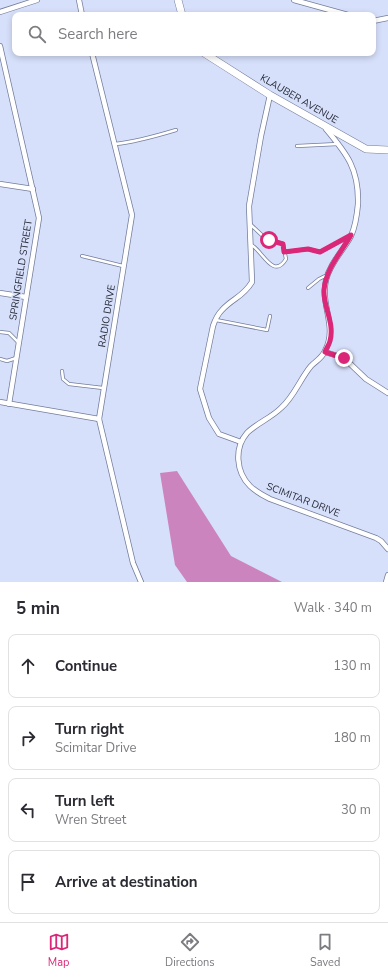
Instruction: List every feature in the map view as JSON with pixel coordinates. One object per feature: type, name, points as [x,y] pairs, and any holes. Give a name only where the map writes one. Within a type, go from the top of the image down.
[{"type":"street","points":[[0,12],[37,0]]},
{"type":"street","points":[[79,0],[81,12]]},
{"type":"street","points":[[178,0],[181,12]]},
{"type":"street","points":[[294,0],[337,12]]},
{"type":"street","points":[[376,20],[388,18]]},
{"type":"street","name":"SPRINGFIELD STREET","points":[[0,46],[39,218],[8,404]]},
{"type":"street","name":"RADIO DRIVE","points":[[93,56],[132,214],[99,419],[133,563],[141,582]]},
{"type":"street","name":"KLAUBER AVENUE","points":[[209,56],[270,96],[366,149],[388,150]]},
{"type":"street","points":[[270,96],[261,136],[249,206],[252,282],[247,291],[223,309],[215,320],[200,389],[209,418],[219,434],[241,442],[256,426],[281,408],[292,395],[311,366],[325,352],[330,341],[331,330],[324,291],[332,265],[351,235],[356,224],[358,189],[354,169],[339,144],[325,128],[315,121]]},
{"type":"street","points":[[0,184],[33,189]]},
{"type":"street","points":[[0,293],[26,297]]},
{"type":"street","points":[[325,352],[344,358],[366,378],[388,393]]},
{"type":"street","points":[[0,402],[99,419]]},
{"type":"street","name":"SCIMITAR DRIVE","points":[[241,442],[238,451],[238,462],[249,485],[258,493],[270,499],[376,538],[382,541],[388,549]]},
{"type":"street","points":[[386,582],[388,575]]},
{"type":"lane","points":[[114,144],[128,143],[176,130]]},
{"type":"lane","points":[[298,146],[339,144]]},
{"type":"lane","points":[[249,223],[265,238],[283,244],[286,259],[284,264],[277,266],[271,265],[255,246],[250,245]]},
{"type":"lane","points":[[284,252],[308,249],[320,252],[351,235]]},
{"type":"lane","points":[[82,256],[124,266]]},
{"type":"lane","points":[[308,288],[319,278],[328,275]]},
{"type":"lane","points":[[215,320],[267,330],[270,316]]},
{"type":"lane","points":[[0,332],[9,333],[19,343]]},
{"type":"lane","points":[[0,359],[7,361],[16,358]]},
{"type":"lane","points":[[62,371],[63,379],[69,384],[104,388]]},
{"type":"shaded area","points":[[177,471],[231,556],[282,582],[187,582],[175,565],[160,473]]},
{"type":"route","points":[[269,240],[283,244],[284,252],[308,249],[320,252],[351,235],[332,265],[326,280],[324,291],[331,330],[330,341],[325,352],[344,358]]}]
